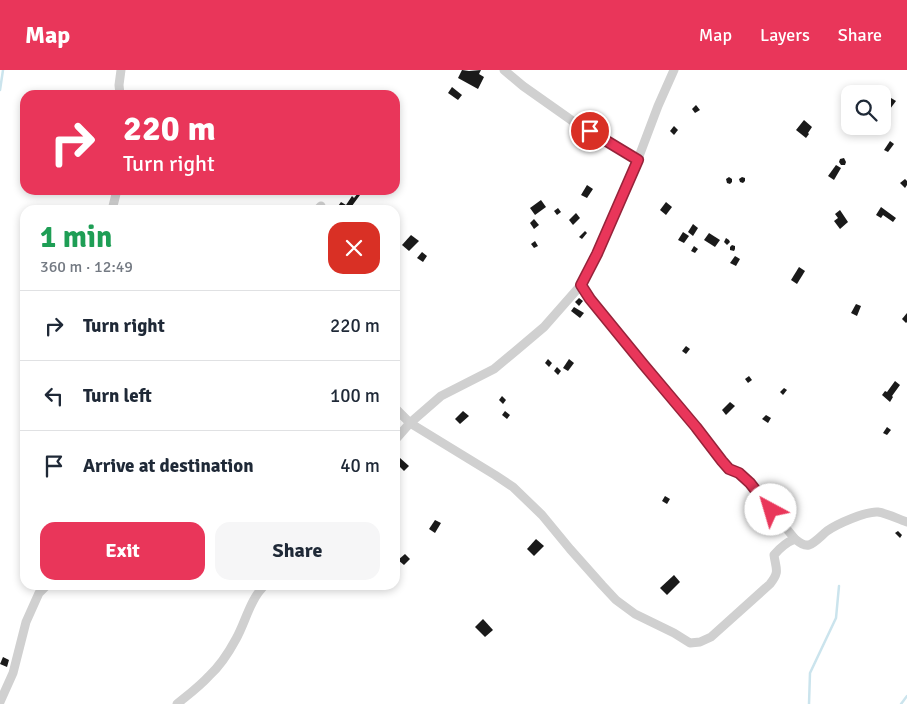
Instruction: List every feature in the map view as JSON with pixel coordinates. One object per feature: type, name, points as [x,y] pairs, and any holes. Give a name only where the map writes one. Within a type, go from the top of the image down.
[{"type":"street","points":[[120,90],[121,70]]},
{"type":"street","points":[[504,70],[523,86],[574,122],[638,160]]},
{"type":"street","points":[[400,434],[441,396],[494,369],[544,326],[581,285],[597,254],[638,160],[674,70]]},
{"type":"street","points":[[581,285],[590,299],[722,461],[729,469],[739,473],[750,483],[794,539],[803,544],[811,544],[842,522],[870,513],[877,512],[907,522]]},
{"type":"street","points":[[400,413],[410,423],[495,474],[513,487],[542,515],[616,600],[635,614],[690,643],[700,642],[711,637],[770,584],[776,576],[777,570],[774,555],[794,539]]},
{"type":"street","points":[[0,702],[13,674],[26,622],[39,593],[42,590]]},
{"type":"street","points":[[177,704],[209,676],[225,657],[260,590]]},
{"type":"building","points":[[462,70],[481,70],[479,74],[484,77],[478,89],[458,78]]},
{"type":"building","points":[[452,87],[462,95],[458,100],[448,93]]},
{"type":"building","points":[[891,98],[896,101],[891,108]]},
{"type":"building","points":[[696,105],[700,110],[695,113],[692,109]]},
{"type":"building","points":[[804,120],[812,127],[806,138],[796,130]]},
{"type":"building","points":[[674,126],[678,130],[674,135],[670,131]]},
{"type":"building","points":[[890,141],[894,144],[888,152],[884,150]]},
{"type":"building","points":[[844,158],[845,165],[841,165],[840,159]]},
{"type":"building","points":[[836,165],[841,168],[834,180],[828,176]]},
{"type":"building","points":[[729,177],[732,179],[730,184],[727,183],[726,179]]},
{"type":"building","points":[[745,178],[743,183],[739,179]]},
{"type":"building","points":[[905,179],[907,185],[905,188],[900,183]]},
{"type":"building","points":[[587,185],[593,189],[587,198],[581,195]]},
{"type":"building","points":[[356,195],[360,195],[353,205],[346,205],[352,196],[354,198]]},
{"type":"building","points":[[541,200],[546,207],[535,215],[530,208]]},
{"type":"building","points":[[666,202],[672,207],[666,215],[660,210]]},
{"type":"building","points":[[881,207],[896,218],[893,222],[883,215],[881,218],[876,215]]},
{"type":"building","points":[[558,208],[561,212],[557,215],[554,211]]},
{"type":"building","points":[[840,210],[848,222],[840,229],[834,221],[838,218],[835,214]]},
{"type":"building","points":[[576,213],[580,218],[573,225],[569,220]]},
{"type":"building","points":[[534,219],[539,225],[534,229],[530,223]]},
{"type":"building","points":[[693,224],[698,228],[693,236],[688,232]]},
{"type":"building","points":[[585,231],[587,233],[582,239],[579,237]]},
{"type":"building","points":[[683,232],[689,236],[684,243],[678,240]]},
{"type":"building","points":[[709,233],[720,240],[715,247],[704,240]]},
{"type":"building","points":[[411,235],[419,241],[409,251],[402,245]]},
{"type":"building","points":[[726,238],[730,242],[727,245],[724,242]]},
{"type":"building","points":[[535,241],[538,246],[534,248],[531,244]]},
{"type":"building","points":[[732,245],[735,246],[734,251],[730,250]]},
{"type":"building","points":[[694,246],[698,249],[695,253],[691,251]]},
{"type":"building","points":[[422,252],[427,256],[423,262],[417,258]]},
{"type":"building","points":[[735,256],[740,259],[736,266],[730,263]]},
{"type":"building","points":[[799,267],[805,271],[797,284],[791,280]]},
{"type":"building","points":[[579,298],[583,301],[579,306],[575,302]]},
{"type":"building","points":[[856,304],[861,306],[857,316],[851,313]]},
{"type":"building","points":[[574,307],[584,313],[580,318],[571,311]]},
{"type":"building","points":[[907,313],[907,322],[906,323],[902,319]]},
{"type":"building","points":[[686,346],[690,349],[686,354],[682,351]]},
{"type":"building","points":[[548,359],[552,363],[549,367],[545,363]]},
{"type":"building","points":[[569,359],[574,363],[568,371],[563,368]]},
{"type":"building","points":[[557,367],[561,371],[558,375],[554,371]]},
{"type":"building","points":[[749,376],[752,380],[748,383],[745,379]]},
{"type":"building","points":[[895,381],[900,385],[890,402],[882,395],[885,391],[887,392]]},
{"type":"building","points":[[784,388],[787,390],[783,395],[780,392]]},
{"type":"building","points":[[502,396],[506,400],[503,404],[499,400]]},
{"type":"building","points":[[730,402],[735,406],[726,415],[722,410]]},
{"type":"building","points":[[463,411],[469,416],[460,424],[455,419]]},
{"type":"building","points":[[505,411],[510,415],[507,419],[502,415]]},
{"type":"building","points":[[766,415],[771,418],[768,423],[762,419]]},
{"type":"building","points":[[887,427],[891,430],[887,435],[883,433]]},
{"type":"building","points":[[400,458],[409,466],[404,471],[400,467]]},
{"type":"building","points":[[665,496],[670,499],[667,504],[662,501]]},
{"type":"building","points":[[435,520],[441,523],[435,533],[429,529]]},
{"type":"building","points":[[898,531],[902,535],[900,538],[895,533]]},
{"type":"building","points":[[536,539],[544,546],[534,556],[527,549]]},
{"type":"building","points":[[405,554],[410,559],[404,565],[400,562],[400,558]]},
{"type":"building","points":[[674,575],[680,582],[667,595],[660,588]]},
{"type":"building","points":[[483,619],[493,630],[485,637],[475,627]]},
{"type":"building","points":[[3,657],[9,660],[7,667],[0,664]]},
{"type":"waterway","points":[[0,90],[3,70]]},
{"type":"waterway","points":[[809,704],[810,673],[836,618],[839,586]]},
{"type":"waterway","points":[[901,704],[907,696]]},
{"type":"route","points":[[590,131],[638,160],[597,254],[581,285],[590,299],[722,461],[729,469],[739,473],[750,483],[771,510]]}]
